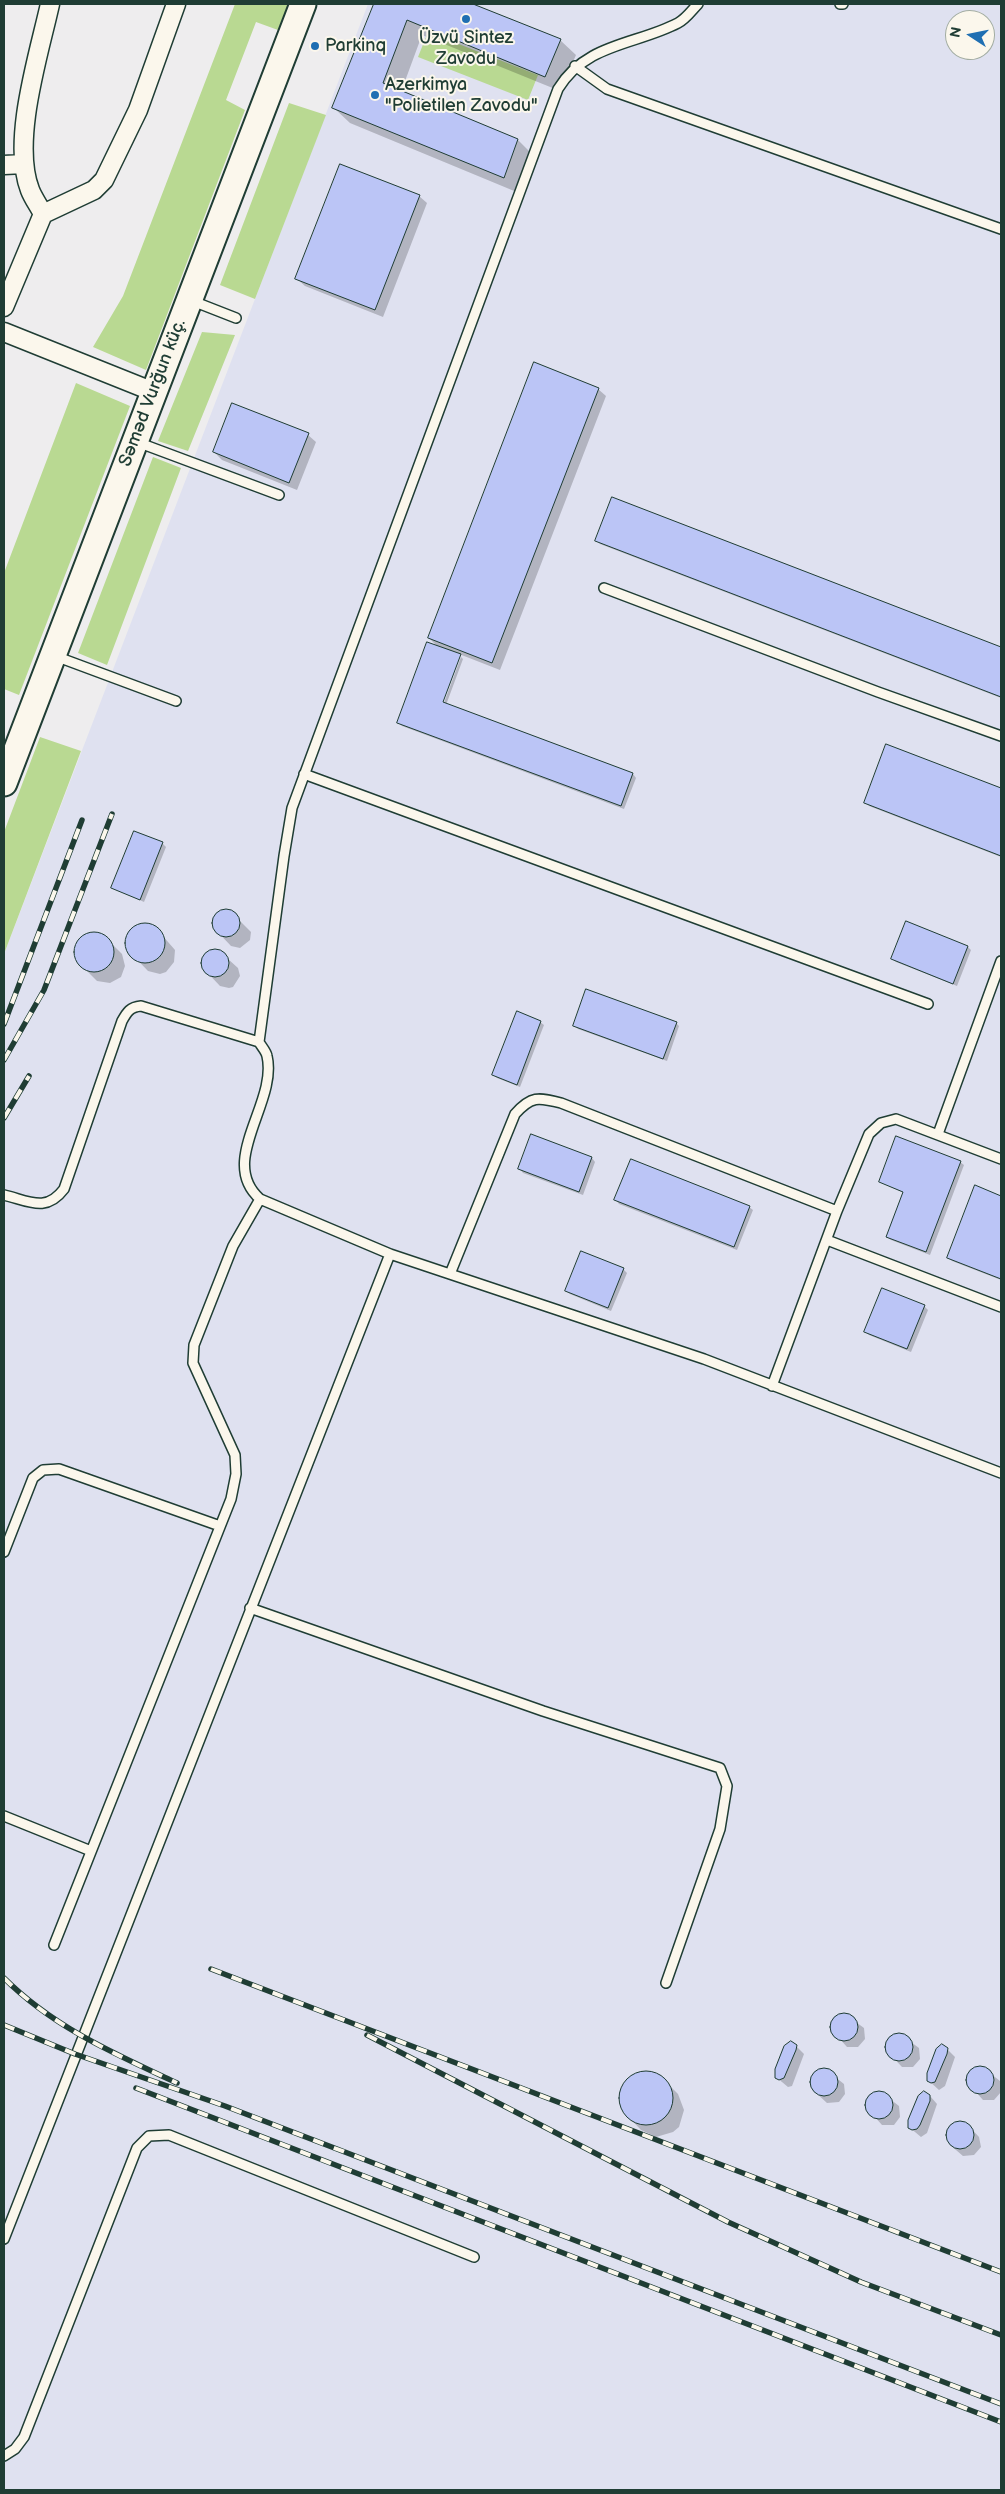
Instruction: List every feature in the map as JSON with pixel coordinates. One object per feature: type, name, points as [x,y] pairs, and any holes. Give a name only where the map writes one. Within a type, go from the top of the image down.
[{"type":"main road","name":"Səməd Vurğun küç.","points":[[4,783],[303,4]]},
{"type":"street","points":[[43,214],[30,190],[24,164],[26,106],[50,4]]},
{"type":"street","points":[[4,307],[43,214],[94,190],[104,180],[138,110],[176,4]]},
{"type":"street","points":[[4,165],[24,164]]},
{"type":"street","points":[[4,332],[154,392]]},
{"type":"lane","points":[[698,4],[680,22],[601,51],[576,66],[567,75],[558,89],[292,808],[259,1042],[267,1055],[266,1086],[244,1154],[250,1189],[260,1199],[390,1254],[704,1359],[1001,1473]]},
{"type":"lane","points":[[576,66],[607,89],[1001,229]]},
{"type":"lane","points":[[190,300],[236,318]]},
{"type":"lane","points":[[134,441],[279,495]]},
{"type":"lane","points":[[604,588],[869,689],[1001,736]]},
{"type":"lane","points":[[53,655],[176,701]]},
{"type":"lane","points":[[304,774],[928,1004]]},
{"type":"lane","points":[[938,1134],[1001,961]]},
{"type":"lane","points":[[4,1195],[49,1204],[64,1188],[122,1021],[127,1011],[134,1006],[141,1006],[259,1042]]},
{"type":"lane","points":[[450,1274],[515,1114],[525,1102],[541,1098],[570,1106],[837,1211]]},
{"type":"lane","points":[[772,1386],[837,1211],[868,1134],[881,1123],[896,1119],[1001,1159]]},
{"type":"lane","points":[[54,1945],[231,1499],[236,1474],[235,1455],[193,1363],[194,1345],[233,1246],[260,1199]]},
{"type":"lane","points":[[827,1240],[1001,1307]]},
{"type":"lane","points":[[4,2239],[390,1254]]},
{"type":"lane","points":[[4,1552],[33,1478],[42,1470],[59,1469],[220,1526]]},
{"type":"lane","points":[[250,1608],[543,1711],[720,1768],[728,1786],[720,1830],[666,1983]]},
{"type":"lane","points":[[4,1816],[91,1852]]},
{"type":"lane","points":[[4,2456],[14,2449],[24,2437],[137,2148],[149,2136],[169,2135],[474,2257]]},
{"type":"shaded area","points":[[368,4],[1001,4],[1001,2490],[4,2490],[4,954]]},
{"type":"green space","points":[[235,4],[288,4],[278,30],[256,22],[226,100],[245,110],[146,370],[93,347],[123,296]]},
{"type":"green space","points":[[428,32],[538,75],[528,100],[418,57]]},
{"type":"green space","points":[[289,103],[326,115],[255,299],[220,285]]},
{"type":"green space","points":[[202,332],[235,335],[188,451],[158,441]]},
{"type":"green space","points":[[76,383],[130,406],[19,695],[4,689],[4,573]]},
{"type":"green space","points":[[153,457],[181,468],[107,665],[78,653]]},
{"type":"green space","points":[[40,737],[81,751],[4,954],[4,832]]},
{"type":"building","name":"Azerkimya \"Polietilen Zavodu\"","points":[[374,4],[473,4],[561,39],[545,77],[407,20],[383,83],[518,139],[504,178],[332,108]]},
{"type":"building","points":[[340,164],[420,195],[375,310],[295,279]]},
{"type":"building","points":[[534,362],[599,388],[492,663],[428,638]]},
{"type":"building","points":[[232,403],[309,433],[289,483],[213,452]]},
{"type":"building","points":[[612,497],[1001,647],[1001,697],[595,541]]},
{"type":"building","points":[[427,642],[461,654],[443,702],[633,773],[621,806],[397,723]]},
{"type":"building","points":[[886,744],[1001,788],[1001,856],[864,803]]},
{"type":"building","points":[[134,831],[163,842],[140,900],[111,888]]},
{"type":"building","points":[[226,909],[236,913],[240,923],[236,933],[226,937],[216,933],[212,923],[216,913]]},
{"type":"building","points":[[906,921],[968,946],[953,984],[891,959]]},
{"type":"building","points":[[145,923],[159,929],[165,943],[159,957],[145,963],[131,957],[125,943],[131,929]]},
{"type":"building","points":[[94,932],[108,938],[114,952],[108,966],[94,972],[80,966],[74,952],[80,938]]},
{"type":"building","points":[[215,949],[225,953],[229,963],[225,973],[215,977],[205,973],[201,963],[205,953]]},
{"type":"building","points":[[586,989],[677,1022],[663,1059],[573,1026]]},
{"type":"building","points":[[517,1011],[541,1021],[517,1085],[492,1075]]},
{"type":"building","points":[[531,1134],[592,1157],[579,1192],[518,1169]]},
{"type":"building","points":[[896,1136],[961,1161],[926,1252],[886,1237],[903,1192],[879,1182]]},
{"type":"building","points":[[631,1159],[750,1206],[734,1247],[614,1200]]},
{"type":"building","points":[[975,1185],[1001,1196],[1001,1279],[947,1258]]},
{"type":"building","points":[[581,1251],[624,1268],[608,1308],[565,1291]]},
{"type":"building","points":[[882,1288],[925,1305],[907,1349],[864,1332]]},
{"type":"building","points":[[844,2013],[854,2017],[858,2027],[854,2037],[844,2041],[834,2037],[830,2027],[834,2017]]},
{"type":"building","points":[[899,2033],[909,2037],[913,2047],[909,2057],[899,2061],[889,2057],[885,2047],[889,2037]]},
{"type":"building","points":[[791,2041],[797,2045],[796,2050],[784,2078],[779,2080],[775,2078],[775,2069],[784,2046]]},
{"type":"building","points":[[942,2044],[948,2048],[947,2054],[935,2082],[931,2083],[927,2081],[927,2073],[936,2049]]},
{"type":"building","points":[[980,2066],[990,2070],[994,2080],[990,2090],[980,2094],[970,2090],[966,2080],[970,2070]]},
{"type":"building","points":[[824,2068],[834,2072],[838,2082],[834,2092],[824,2096],[814,2092],[810,2082],[814,2072]]},
{"type":"building","points":[[641,2071],[651,2071],[665,2079],[671,2088],[673,2098],[671,2108],[665,2117],[651,2125],[641,2125],[631,2120],[624,2113],[619,2103],[619,2093],[624,2083],[631,2076]]},
{"type":"building","points":[[879,2091],[889,2095],[893,2105],[889,2115],[879,2119],[869,2115],[865,2105],[869,2095]]},
{"type":"building","points":[[924,2091],[930,2095],[930,2101],[920,2125],[917,2129],[912,2130],[908,2128],[908,2120],[918,2096]]},
{"type":"building","points":[[960,2121],[970,2125],[974,2135],[970,2145],[960,2149],[950,2145],[946,2135],[950,2125]]},
{"type":"railway","points":[[4,1060],[44,990],[112,814]]},
{"type":"railway","points":[[4,1024],[82,820]]},
{"type":"railway","points":[[4,1118],[29,1076]]},
{"type":"railway","points":[[211,1969],[1001,2272]]},
{"type":"railway","points":[[4,1978],[43,2011],[64,2025],[108,2050],[177,2083]]},
{"type":"railway","points":[[4,2025],[75,2054],[225,2106],[1001,2404]]},
{"type":"railway","points":[[367,2035],[728,2222],[861,2282],[1001,2335]]},
{"type":"railway","points":[[136,2088],[1001,2422]]},
{"type":"place","name":"Üzvü Sintez Zavodu","points":[[466,19]]},
{"type":"place","name":"Parkinq","points":[[315,46]]},
{"type":"place","name":"Azerkimya \"Polietilen Zavodu\"","points":[[375,95]]}]
